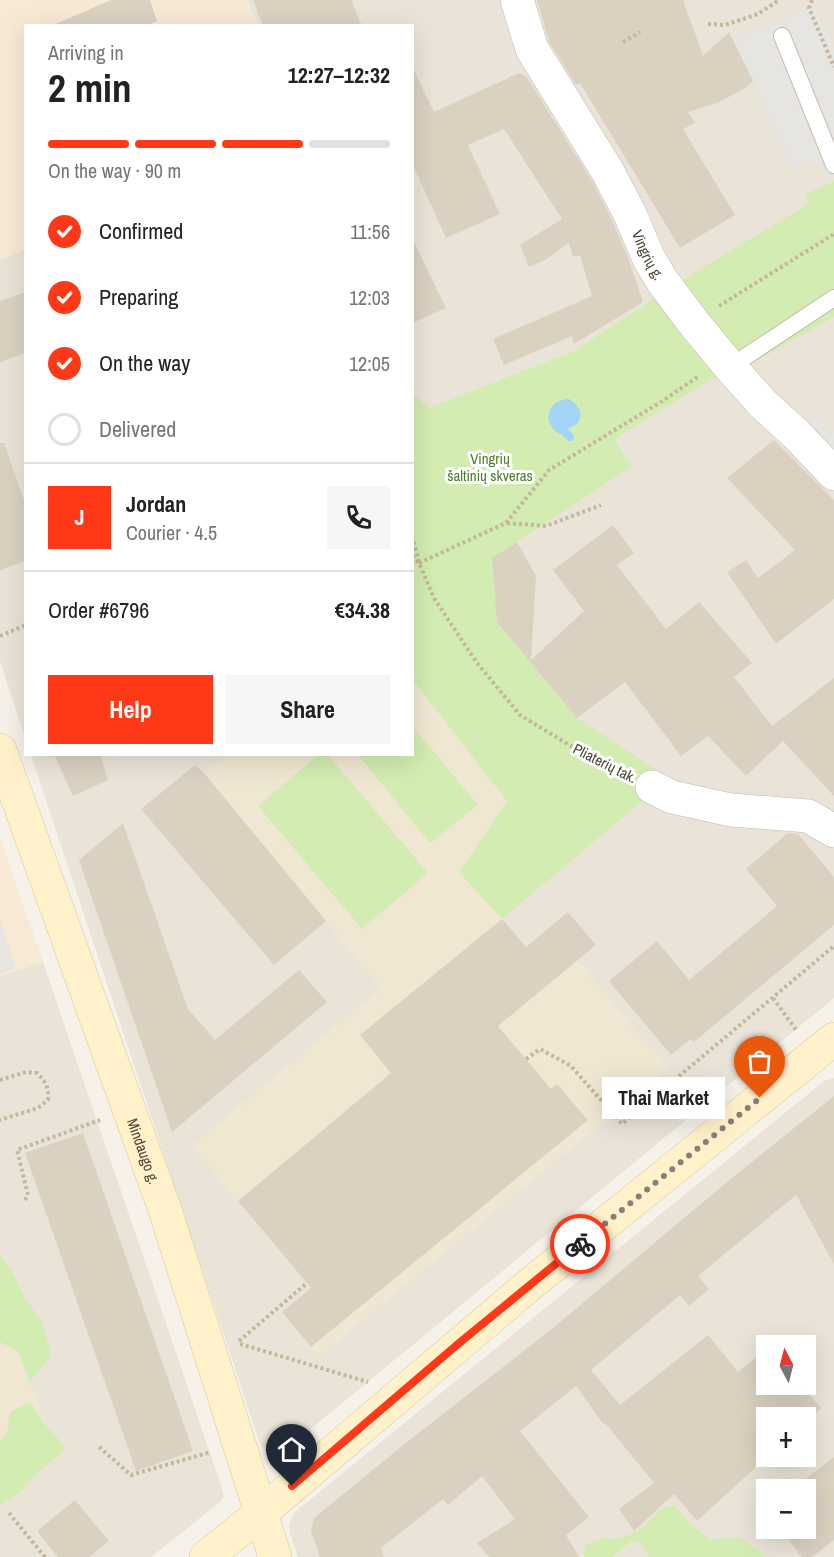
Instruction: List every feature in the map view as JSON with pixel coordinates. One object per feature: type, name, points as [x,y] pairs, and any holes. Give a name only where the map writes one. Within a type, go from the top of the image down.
[{"type":"main road","name":"Mindaugo g.","points":[[0,750],[165,1210],[275,1557]]},
{"type":"main road","points":[[206,1557],[528,1286],[824,1047]]},
{"type":"street","name":"Vingrių g.","points":[[517,0],[532,49],[608,172],[630,214],[649,259],[663,282],[693,322],[763,404],[796,434],[834,474]]},
{"type":"street","name":"Pliaterių tak.","points":[[652,787],[672,797],[731,810],[808,816],[834,831]]},
{"type":"lane","points":[[782,36],[834,165]]},
{"type":"lane","points":[[727,363],[834,298]]},
{"type":"path","points":[[708,24],[725,25],[758,14],[779,0]]},
{"type":"path","points":[[812,0],[809,8],[834,67]]},
{"type":"path","points":[[623,42],[640,32]]},
{"type":"path","points":[[693,322],[834,234]]},
{"type":"path","points":[[506,524],[549,470],[727,363]]},
{"type":"path","points":[[419,563],[506,524],[546,526],[601,505]]},
{"type":"path","points":[[414,544],[419,563]]},
{"type":"path","points":[[414,558],[419,563]]},
{"type":"path","name":"Pliaterių tak.","points":[[419,563],[434,598],[477,663],[520,715],[594,760],[652,787]]},
{"type":"path","points":[[0,636],[24,626]]},
{"type":"path","points":[[526,1059],[540,1049],[571,1066],[622,1124],[834,946]]},
{"type":"path","points":[[773,998],[824,1047]]},
{"type":"path","points":[[0,1080],[26,1072],[37,1073],[45,1081],[49,1090],[48,1100],[38,1108],[0,1120]]},
{"type":"path","points":[[25,1200],[28,1195],[17,1150],[129,1110]]},
{"type":"path","points":[[306,1283],[236,1343],[402,1392]]},
{"type":"path","points":[[99,1447],[131,1475],[239,1444]]},
{"type":"path","points":[[9,1513],[45,1557]]},
{"type":"shaded area","points":[[0,0],[247,0],[258,24],[24,24],[24,249],[0,260]]},
{"type":"shaded area","points":[[247,0],[834,0],[834,998],[284,1451],[275,1453],[265,1451],[260,1444],[31,756],[414,756],[414,24],[258,24]]},
{"type":"shaded area","points":[[816,5],[834,49],[834,151],[794,170],[732,38]]},
{"type":"shaded area","points":[[24,249],[24,735],[0,661],[0,260]]},
{"type":"shaded area","points":[[818,412],[834,430],[834,454],[805,424]]},
{"type":"shaded area","points":[[414,681],[507,801],[502,919],[526,947],[568,912],[596,945],[578,961],[668,1068],[319,1356],[282,1312],[310,1288],[192,1145],[381,989],[205,774],[226,756],[414,756]]},
{"type":"shaded area","points":[[0,838],[43,962],[0,976]]},
{"type":"shaded area","points":[[0,920],[16,968],[0,974]]},
{"type":"shaded area","points":[[43,962],[223,1491],[224,1497],[220,1502],[151,1557],[0,1557],[0,976]]},
{"type":"shaded area","points":[[834,1078],[834,1557],[298,1557],[289,1526],[295,1512],[824,1081]]},
{"type":"shaded area","points":[[0,1308],[47,1427],[0,1457]]},
{"type":"green space","name":"Vingrių šaltinių skveras","points":[[834,181],[834,317],[747,366],[710,380],[614,439],[631,467],[492,558],[497,622],[577,718],[659,772],[647,797],[502,919],[459,872],[507,801],[414,681],[414,395],[429,408],[572,352],[697,271],[810,203],[805,194]]},
{"type":"green space","points":[[414,728],[478,805],[430,843],[359,756],[414,756]]},
{"type":"green space","points":[[317,756],[329,756],[428,873],[362,929],[258,806]]},
{"type":"green space","points":[[0,1255],[42,1322],[51,1356],[30,1382],[18,1351],[0,1342]]},
{"type":"green space","points":[[30,1402],[47,1427],[67,1448],[36,1474],[20,1492],[0,1505],[0,1442],[7,1432],[10,1412]]},
{"type":"green space","points":[[674,1505],[692,1525],[710,1539],[742,1538],[765,1557],[649,1557],[640,1543],[631,1541],[613,1557],[584,1557],[585,1545],[603,1538],[617,1539],[639,1531],[661,1509]]},
{"type":"building","points":[[111,0],[150,0],[157,21],[150,24],[56,24]]},
{"type":"building","points":[[253,0],[351,0],[361,24],[262,24]]},
{"type":"building","points":[[537,0],[683,0],[703,56],[729,32],[753,81],[744,89],[717,103],[688,112],[695,123],[683,129],[735,215],[680,248],[580,83],[576,85],[549,41]]},
{"type":"building","points":[[414,70],[434,112],[519,73],[526,76],[592,181],[613,222],[643,302],[574,344],[572,336],[504,365],[493,339],[592,296],[580,255],[573,257],[569,243],[545,260],[529,267],[520,245],[562,219],[504,129],[468,145],[500,214],[446,238],[414,167]]},
{"type":"building","points":[[414,242],[446,308],[414,322]]},
{"type":"building","points":[[24,293],[24,353],[0,363],[0,301]]},
{"type":"building","points":[[774,440],[834,500],[834,599],[776,644],[727,572],[746,560],[758,578],[795,550],[727,478]]},
{"type":"building","points":[[0,443],[4,443],[24,500],[24,561],[0,571]]},
{"type":"building","points":[[613,525],[634,553],[617,565],[666,629],[699,602],[752,663],[734,677],[772,726],[834,678],[834,796],[783,741],[746,776],[708,736],[681,756],[625,682],[577,718],[497,622],[492,558],[517,542],[536,576],[531,660],[584,611],[553,570]]},
{"type":"building","points":[[55,756],[101,756],[108,780],[73,796]]},
{"type":"building","points":[[195,765],[205,774],[326,921],[274,965],[141,809]]},
{"type":"building","points":[[123,823],[188,1009],[215,1040],[299,970],[327,1002],[172,1132],[79,860]]},
{"type":"building","points":[[788,833],[798,834],[834,877],[834,925],[694,1042],[691,1039],[671,1055],[609,981],[657,941],[689,980],[777,906],[746,869]]},
{"type":"building","points":[[568,912],[596,945],[498,1026],[551,1089],[557,1084],[588,1120],[311,1347],[282,1312],[311,1288],[238,1201],[391,1073],[360,1035],[502,919],[526,947]]},
{"type":"building","points":[[834,1096],[834,1264],[796,1195],[698,1276],[709,1289],[689,1306],[680,1295],[591,1370],[620,1405],[708,1335],[738,1372],[756,1357],[756,1395],[810,1395],[821,1408],[816,1413],[816,1407],[756,1407],[756,1467],[697,1521],[674,1494],[634,1531],[619,1509],[654,1483],[605,1423],[603,1424],[576,1386],[520,1431],[589,1517],[566,1535],[579,1557],[489,1557],[477,1543],[515,1519],[482,1476],[448,1505],[443,1499],[381,1548],[384,1557],[320,1557],[311,1531],[314,1518],[553,1328],[727,1182]]},
{"type":"building","points":[[83,1133],[193,1451],[136,1471],[25,1153]]},
{"type":"building","points":[[834,1457],[834,1540],[812,1557],[802,1557],[788,1539],[816,1539],[816,1479],[805,1479]]},
{"type":"building","points":[[75,1500],[109,1541],[89,1557],[58,1557],[37,1531]]},
{"type":"waterway","points":[[566,417],[571,415],[567,411],[560,414],[561,422],[567,425],[575,420],[577,414],[568,403],[557,407],[552,418],[556,426],[570,437]]},
{"type":"way so far","points":[[580,1244],[760,1098]]},
{"type":"place","name":"Thai Market","points":[[760,1098]]},
{"type":"route","points":[[292,1486],[458,1344],[580,1244]]}]
